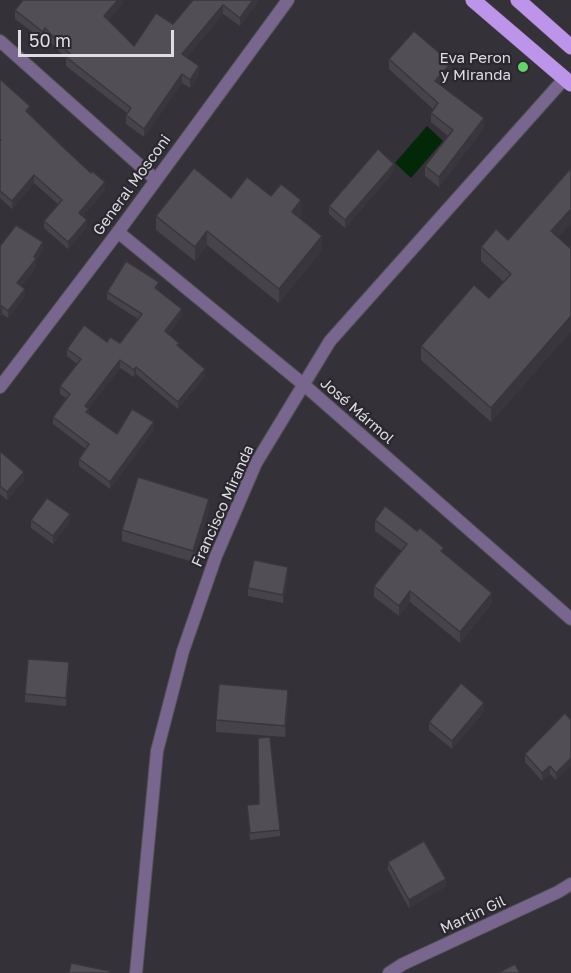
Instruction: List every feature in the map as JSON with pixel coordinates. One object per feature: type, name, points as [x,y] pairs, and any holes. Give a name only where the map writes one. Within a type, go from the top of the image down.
[{"type":"main road","points":[[472,0],[568,81]]},
{"type":"main road","points":[[518,0],[571,47]]},
{"type":"street","name":"General Mosconi","points":[[0,387],[118,232],[154,179],[288,0]]},
{"type":"street","points":[[0,41],[154,179]]},
{"type":"street","name":"Francisco Miranda","points":[[136,973],[157,751],[183,651],[216,556],[256,463],[330,341],[568,81]]},
{"type":"street","name":"José Mármol","points":[[118,232],[303,384],[571,618]]},
{"type":"street","name":"Martin Gil","points":[[389,973],[403,964],[571,884]]},
{"type":"shaded area","points":[[427,126],[443,141],[411,178],[395,163]]},
{"type":"building","points":[[23,0],[118,0],[104,16],[134,46],[156,13],[173,24],[193,0],[253,0],[240,18],[223,5],[182,54],[199,66],[190,80],[182,74],[144,129],[126,115],[131,108],[66,57],[70,54],[45,28],[43,32],[15,10]]},
{"type":"building","points":[[414,31],[451,63],[435,81],[484,118],[439,177],[425,166],[453,130],[431,113],[438,103],[389,59]]},
{"type":"building","points":[[0,79],[30,106],[26,111],[91,173],[92,171],[105,182],[79,213],[87,220],[68,242],[44,221],[62,200],[34,175],[12,201],[0,191]]},
{"type":"building","points":[[378,149],[394,164],[345,220],[329,206]]},
{"type":"building","points":[[194,168],[231,198],[247,177],[271,196],[281,184],[301,200],[292,212],[322,236],[279,289],[207,231],[195,247],[156,216]]},
{"type":"building","points":[[571,168],[571,209],[551,231],[571,249],[571,316],[491,408],[421,346],[474,285],[489,298],[511,274],[481,247],[496,229],[508,240]]},
{"type":"building","points":[[16,225],[43,242],[34,257],[36,259],[17,283],[25,289],[8,311],[2,306],[0,308],[0,246]]},
{"type":"building","points":[[126,261],[159,282],[155,288],[182,309],[165,331],[179,343],[177,345],[205,369],[178,402],[136,367],[134,370],[120,360],[85,406],[89,409],[86,412],[117,434],[132,409],[154,422],[110,482],[79,459],[89,444],[53,417],[70,394],[60,386],[81,359],[67,349],[84,325],[107,342],[110,337],[120,343],[142,314],[107,292]]},
{"type":"building","points":[[0,451],[24,472],[7,492],[0,486]]},
{"type":"building","points":[[138,477],[209,499],[193,551],[122,530]]},
{"type":"building","points":[[47,498],[70,514],[53,536],[31,520]]},
{"type":"building","points":[[385,506],[417,531],[420,528],[444,548],[441,551],[492,593],[460,632],[410,591],[399,606],[374,586],[407,544],[375,520]]},
{"type":"building","points":[[254,560],[288,567],[283,595],[248,588]]},
{"type":"building","points":[[28,659],[69,662],[66,698],[25,694]]},
{"type":"building","points":[[461,683],[484,703],[452,741],[429,722]]},
{"type":"building","points":[[219,684],[288,690],[285,726],[216,720]]},
{"type":"building","points":[[565,713],[571,720],[571,758],[556,773],[550,766],[542,773],[525,754]]},
{"type":"building","points":[[270,737],[280,830],[250,833],[247,805],[259,804],[258,738]]},
{"type":"building","points":[[424,841],[446,879],[409,900],[388,862]]},
{"type":"building","points":[[71,963],[110,971],[110,973],[69,973]]},
{"type":"building","points":[[515,964],[520,973],[498,973]]},
{"type":"place","name":"Eva Peron y Miranda","points":[[523,67]]}]
